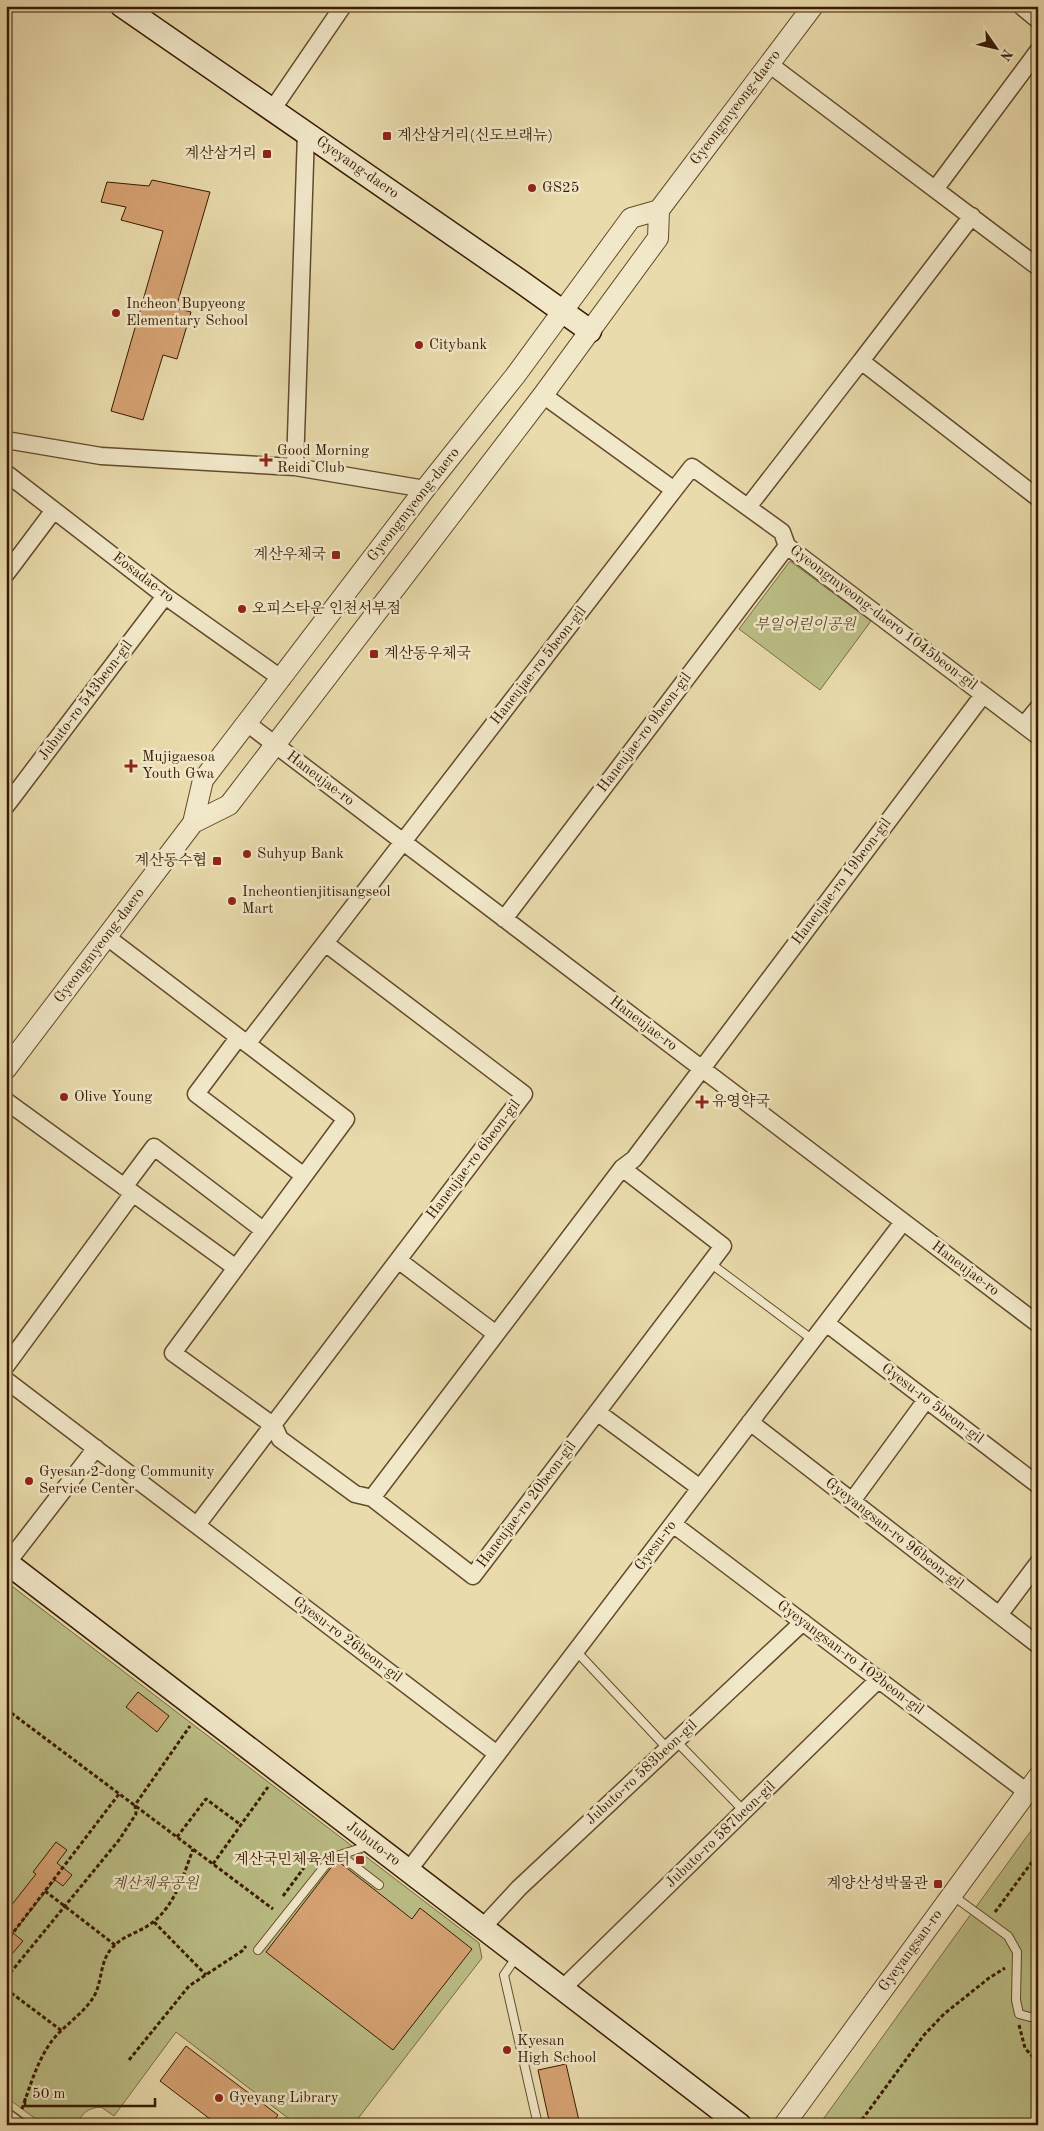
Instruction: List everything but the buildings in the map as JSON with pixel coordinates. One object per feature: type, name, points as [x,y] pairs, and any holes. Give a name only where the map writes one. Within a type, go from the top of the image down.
[{"type":"main road","name":"Gyeyang-daero","points":[[122,6],[590,332]]},
{"type":"main road","name":"Jubuto-ro","points":[[6,1561],[740,2125]]},
{"type":"street","points":[[272,110],[343,6]]},
{"type":"street","name":"Gyeongmyeong-daero","points":[[193,823],[229,805],[543,395],[658,238],[659,210],[813,6]]},
{"type":"street","points":[[1021,6],[1038,20]]},
{"type":"street","points":[[936,188],[1033,57]]},
{"type":"street","points":[[769,64],[1038,266]]},
{"type":"street","points":[[295,467],[306,133]]},
{"type":"street","name":"Gyeongmyeong-daero","points":[[7,1067],[193,823],[203,780],[248,724],[425,489],[516,376],[630,218],[659,210]]},
{"type":"street","points":[[748,507],[972,216]]},
{"type":"street","points":[[860,361],[1038,498]]},
{"type":"street","points":[[543,395],[674,490]]},
{"type":"street","points":[[6,440],[101,456],[295,467],[425,489]]},
{"type":"street","name":"Gyeongmyeong-daero 1045beon-gil","points":[[674,490],[692,467],[782,532],[787,546],[1038,736]]},
{"type":"street","name":"Eosadae-ro","points":[[6,473],[165,596],[282,679]]},
{"type":"street","name":"Haneujae-ro 5beon-gil","points":[[403,842],[674,490]]},
{"type":"street","points":[[6,574],[54,510]]},
{"type":"street","name":"Haneujae-ro 9beon-gil","points":[[504,919],[787,546]]},
{"type":"street","name":"Jubuto-ro 543beon-gil","points":[[6,806],[165,596]]},
{"type":"street","name":"Haneujae-ro 19beon-gil","points":[[702,1069],[983,695]]},
{"type":"street","points":[[1024,725],[1038,708]]},
{"type":"street","name":"Haneujae-ro","points":[[248,724],[1038,1324]]},
{"type":"street","points":[[304,1176],[196,1094],[325,943],[403,842]]},
{"type":"street","points":[[107,937],[346,1119],[173,1353],[274,1426],[280,1439],[355,1494],[372,1498],[622,1168],[634,1160],[702,1069]]},
{"type":"street","name":"Haneujae-ro 6beon-gil","points":[[197,1525],[274,1426],[524,1094],[325,943]]},
{"type":"street","points":[[6,1101],[236,1268]]},
{"type":"street","points":[[6,1366],[128,1190],[154,1147],[263,1230]]},
{"type":"street","name":"Haneujae-ro 20beon-gil","points":[[372,1498],[473,1576],[723,1246],[622,1168]]},
{"type":"street","name":"Gyesu-ro","points":[[408,1871],[903,1222]]},
{"type":"street","points":[[398,1260],[496,1334]]},
{"type":"street","name":"Gyesu-ro 5beon-gil","points":[[826,1323],[1038,1485]]},
{"type":"street","name":"Gyesu-ro 26beon-gil","points":[[6,1380],[497,1754]]},
{"type":"street","points":[[852,1502],[926,1400]]},
{"type":"street","points":[[597,1412],[700,1488]]},
{"type":"street","name":"Gyeyangsan-ro 96beon-gil","points":[[750,1422],[1038,1645]]},
{"type":"street","points":[[6,1561],[11,1558],[96,1448]]},
{"type":"street","name":"Gyeyangsan-ro 102beon-gil","points":[[673,1524],[879,1680],[1032,1785]]},
{"type":"street","points":[[999,1615],[1038,1563]]},
{"type":"street","name":"Jubuto-ro 583beon-gil","points":[[483,1927],[519,1888],[803,1622]]},
{"type":"street","name":"Jubuto-ro 587beon-gil","points":[[562,1989],[879,1680]]},
{"type":"street","name":"Gyeyangsan-ro","points":[[784,2125],[1032,1785]]},
{"type":"street","points":[[6,2117],[20,2117]]},
{"type":"lane","points":[[710,1263],[813,1340]]},
{"type":"lane","points":[[576,1651],[672,1745],[745,1812]]},
{"type":"lane","points":[[258,1950],[318,1872],[328,1862],[340,1855],[373,1844]]},
{"type":"lane","points":[[340,1855],[379,1885]]},
{"type":"lane","points":[[952,1895],[1008,1936],[1018,1952],[1016,2000],[1019,2014],[1030,2017],[1038,2016]]},
{"type":"lane","points":[[518,1955],[504,1975],[538,2125]]},
{"type":"path","points":[[6,1709],[273,1909]]},
{"type":"path","points":[[6,1978],[119,1840],[136,1814],[135,1806],[191,1723]]},
{"type":"path","points":[[213,1864],[270,1784]]},
{"type":"path","points":[[6,1942],[119,1794]]},
{"type":"path","points":[[178,1838],[206,1799],[241,1825]]},
{"type":"path","points":[[20,2117],[42,2057],[52,2041],[94,1996],[102,1966],[109,1950],[131,1933],[142,1930],[154,1922],[168,1907],[194,1849]]},
{"type":"path","points":[[988,1920],[1038,1854]]},
{"type":"path","points":[[268,1916],[306,1865]]},
{"type":"path","points":[[44,1892],[114,1945]]},
{"type":"path","points":[[154,1922],[206,1976]]},
{"type":"path","points":[[129,2060],[189,1986],[242,1951],[247,1944]]},
{"type":"path","points":[[858,2125],[924,2035],[944,2014],[989,1978],[1004,1969],[1018,1952]]},
{"type":"path","points":[[6,1989],[62,2031]]},
{"type":"path","points":[[1019,2014],[1019,2027],[1025,2048],[1038,2064]]},
{"type":"green space","name":"부일어린이공원","points":[[790,561],[871,621],[820,690],[739,629]]},
{"type":"green space","name":"계산체육공원","points":[[6,1587],[13,1587],[479,1943],[482,1958],[353,2125],[297,2125],[176,2032],[114,2116],[101,2107],[89,2110],[83,2114],[78,2125],[44,2125],[6,2097]]},
{"type":"green space","points":[[1038,1821],[1038,2125],[819,2125]]},
{"type":"place","name":"계산삼거리(신도브래뉴)","points":[[387,136]]},
{"type":"place","name":"계산삼거리","points":[[267,154]]},
{"type":"place","name":"GS25","points":[[532,188]]},
{"type":"place","name":"Incheon Bupyeong Elementary School","points":[[116,313]]},
{"type":"place","name":"Citybank","points":[[419,345]]},
{"type":"place","name":"Good Morning Reidi Club","points":[[266,460]]},
{"type":"place","name":"계산우체국","points":[[336,555]]},
{"type":"place","name":"오피스타운 인천서부점","points":[[242,609]]},
{"type":"place","name":"계산동우체국","points":[[374,654]]},
{"type":"place","name":"Mujigaesoa Youth Gwa","points":[[131,766]]},
{"type":"place","name":"Suhyup Bank","points":[[247,854]]},
{"type":"place","name":"계산동수협","points":[[217,861]]},
{"type":"place","name":"Incheontienjitisangseol Mart","points":[[232,901]]},
{"type":"place","name":"Olive Young","points":[[64,1097]]},
{"type":"place","name":"유영약국","points":[[702,1102]]},
{"type":"place","name":"Gyesan 2-dong Community Service Center","points":[[29,1481]]},
{"type":"place","name":"계산국민체육센터","points":[[360,1860]]},
{"type":"place","name":"계양산성박물관","points":[[938,1884]]},
{"type":"place","name":"Kyesan High School","points":[[507,2050]]},
{"type":"place","name":"Gyeyang Library","points":[[219,2098]]}]
